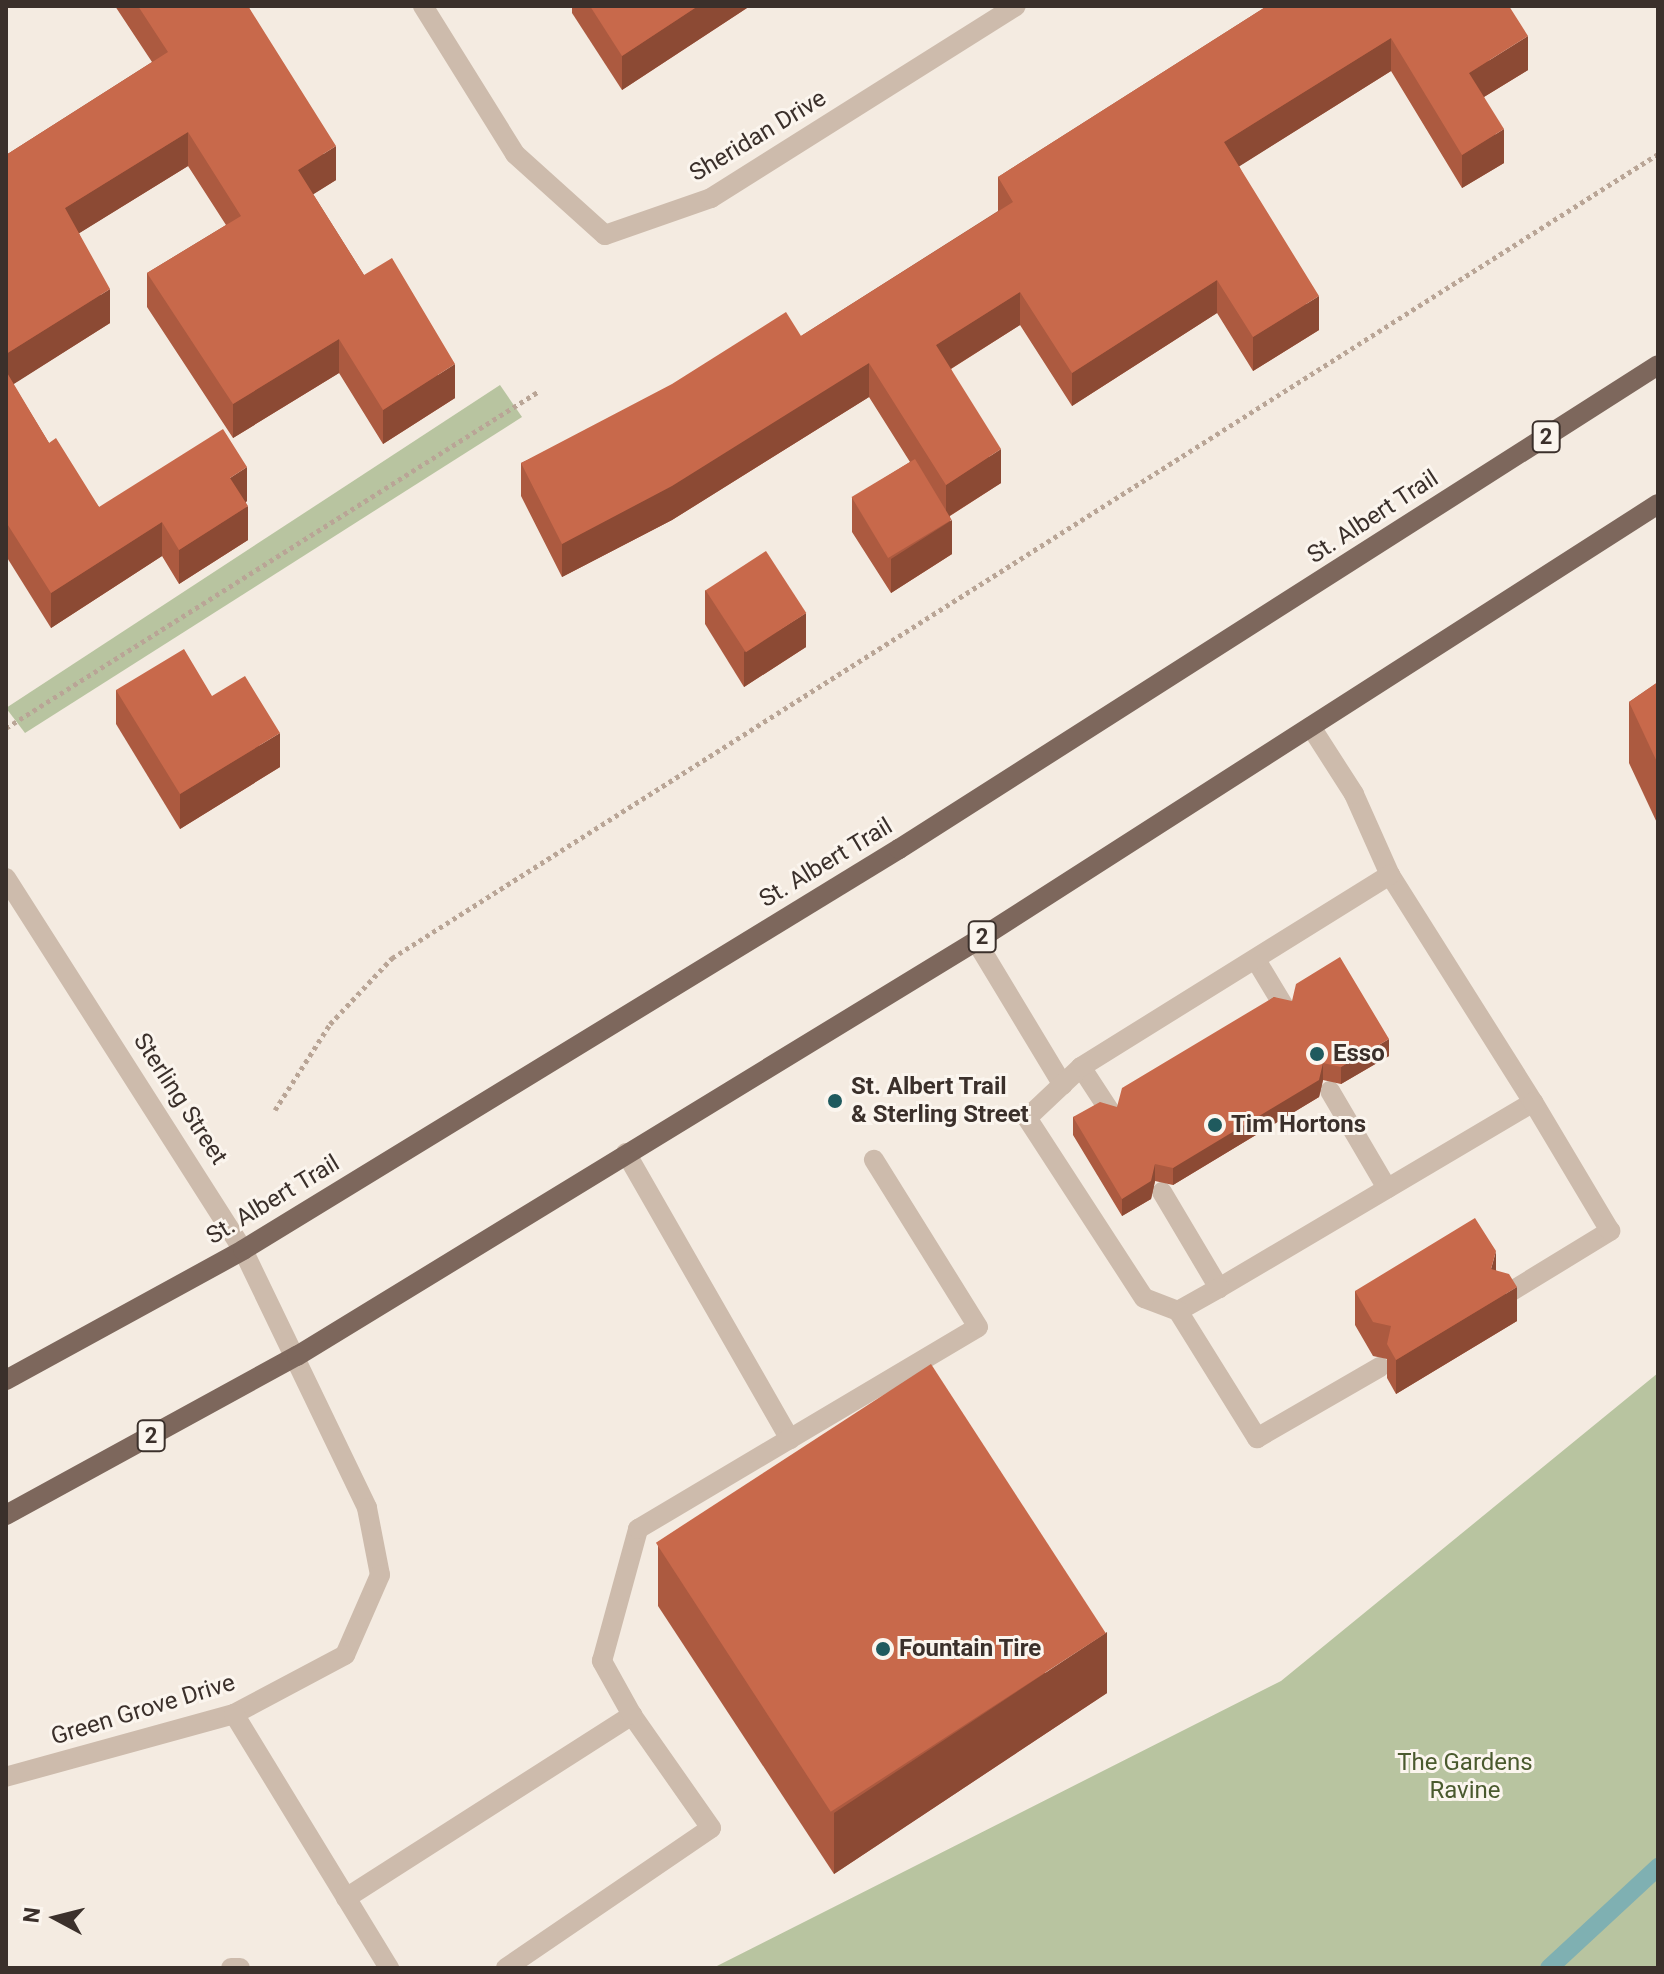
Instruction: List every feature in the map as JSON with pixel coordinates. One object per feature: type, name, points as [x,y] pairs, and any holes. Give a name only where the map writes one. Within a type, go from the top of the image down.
[{"type":"main road","name":"St. Albert Trail","points":[[6,1380],[243,1250],[899,849],[1658,365]]},
{"type":"main road","name":"2","points":[[6,1515],[297,1356],[976,941],[1658,504]]},
{"type":"street","name":"Sheridan Drive","points":[[423,6],[515,154],[605,235],[711,198],[1016,6]]},
{"type":"street","points":[[1311,727],[1354,794],[1390,875],[1610,1231],[1502,1297]]},
{"type":"street","points":[[1380,1367],[1257,1438],[1178,1311],[1144,1298],[1027,1118],[1081,1067],[1390,875]]},
{"type":"street","name":"Sterling Street","points":[[6,878],[243,1250],[297,1356]]},
{"type":"street","points":[[976,941],[1063,1085]]},
{"type":"street","points":[[1256,960],[1285,1008]]},
{"type":"street","points":[[1081,1067],[1111,1113]]},
{"type":"street","points":[[1330,1091],[1387,1188]]},
{"type":"street","points":[[1178,1311],[1533,1102]]},
{"type":"street","points":[[626,1153],[790,1439]]},
{"type":"street","points":[[506,1968],[711,1828],[632,1715],[602,1661],[638,1529],[978,1327],[874,1160]]},
{"type":"street","points":[[1162,1192],[1219,1288]]},
{"type":"street","name":"Green Grove Drive","points":[[6,1777],[234,1714],[345,1655],[380,1575],[367,1508],[297,1356]]},
{"type":"street","points":[[234,1714],[389,1968]]},
{"type":"street","points":[[346,1898],[632,1715]]},
{"type":"street","points":[[231,1968],[240,1968]]},
{"type":"path","points":[[275,1110],[330,1024],[392,958],[1658,154]]},
{"type":"path","points":[[6,728],[539,391]]},
{"type":"green space","points":[[500,385],[522,417],[25,733],[6,708]]},
{"type":"green space","name":"The Gardens Ravine","points":[[1658,1373],[1658,1968],[713,1968],[1281,1681]]},
{"type":"building","points":[[138,6],[248,6],[336,146],[298,170],[364,275],[392,258],[455,364],[383,410],[339,339],[233,404],[147,273],[241,216],[188,132],[65,208],[110,289],[6,354],[6,155],[168,52]]},
{"type":"building","points":[[590,6],[698,6],[622,56]]},
{"type":"building","points":[[1267,6],[1509,6],[1528,36],[1469,73],[1504,129],[1462,155],[1391,38],[1224,142],[1319,296],[1253,337],[1217,280],[1072,373],[1020,292],[936,345],[1001,449],[946,485],[869,363],[672,486],[562,544],[521,463],[672,384],[786,312],[801,336],[1013,202],[998,177]]},
{"type":"building","points":[[6,371],[49,443],[56,438],[99,507],[223,429],[247,467],[230,478],[248,506],[179,550],[162,522],[51,593],[6,522]]},
{"type":"building","points":[[915,459],[952,520],[888,558],[852,497]]},
{"type":"building","points":[[766,551],[806,613],[746,652],[706,590]]},
{"type":"building","points":[[184,649],[212,696],[245,676],[280,733],[180,794],[116,690]]},
{"type":"building","points":[[1658,682],[1658,764],[1629,702]]},
{"type":"building","points":[[1340,957],[1389,1039],[1341,1067],[1323,1063],[1319,1080],[1173,1168],[1155,1164],[1151,1181],[1122,1199],[1073,1117],[1100,1102],[1117,1107],[1122,1088],[1274,997],[1292,1001],[1296,984]]},
{"type":"building","points":[[1475,1218],[1496,1251],[1491,1269],[1509,1274],[1517,1287],[1396,1360],[1387,1344],[1391,1326],[1373,1322],[1355,1291]]},
{"type":"building","name":"Fountain Tire","points":[[931,1364],[1106,1633],[831,1812],[656,1543]]},
{"type":"waterway","points":[[1549,1968],[1658,1867]]},
{"type":"place","name":"Esso","points":[[1317,1054]]},
{"type":"place","name":"St. Albert Trail & Sterling Street","points":[[835,1101]]},
{"type":"place","name":"Tim Hortons","points":[[1215,1125]]},
{"type":"place","name":"Fountain Tire","points":[[883,1649]]}]
